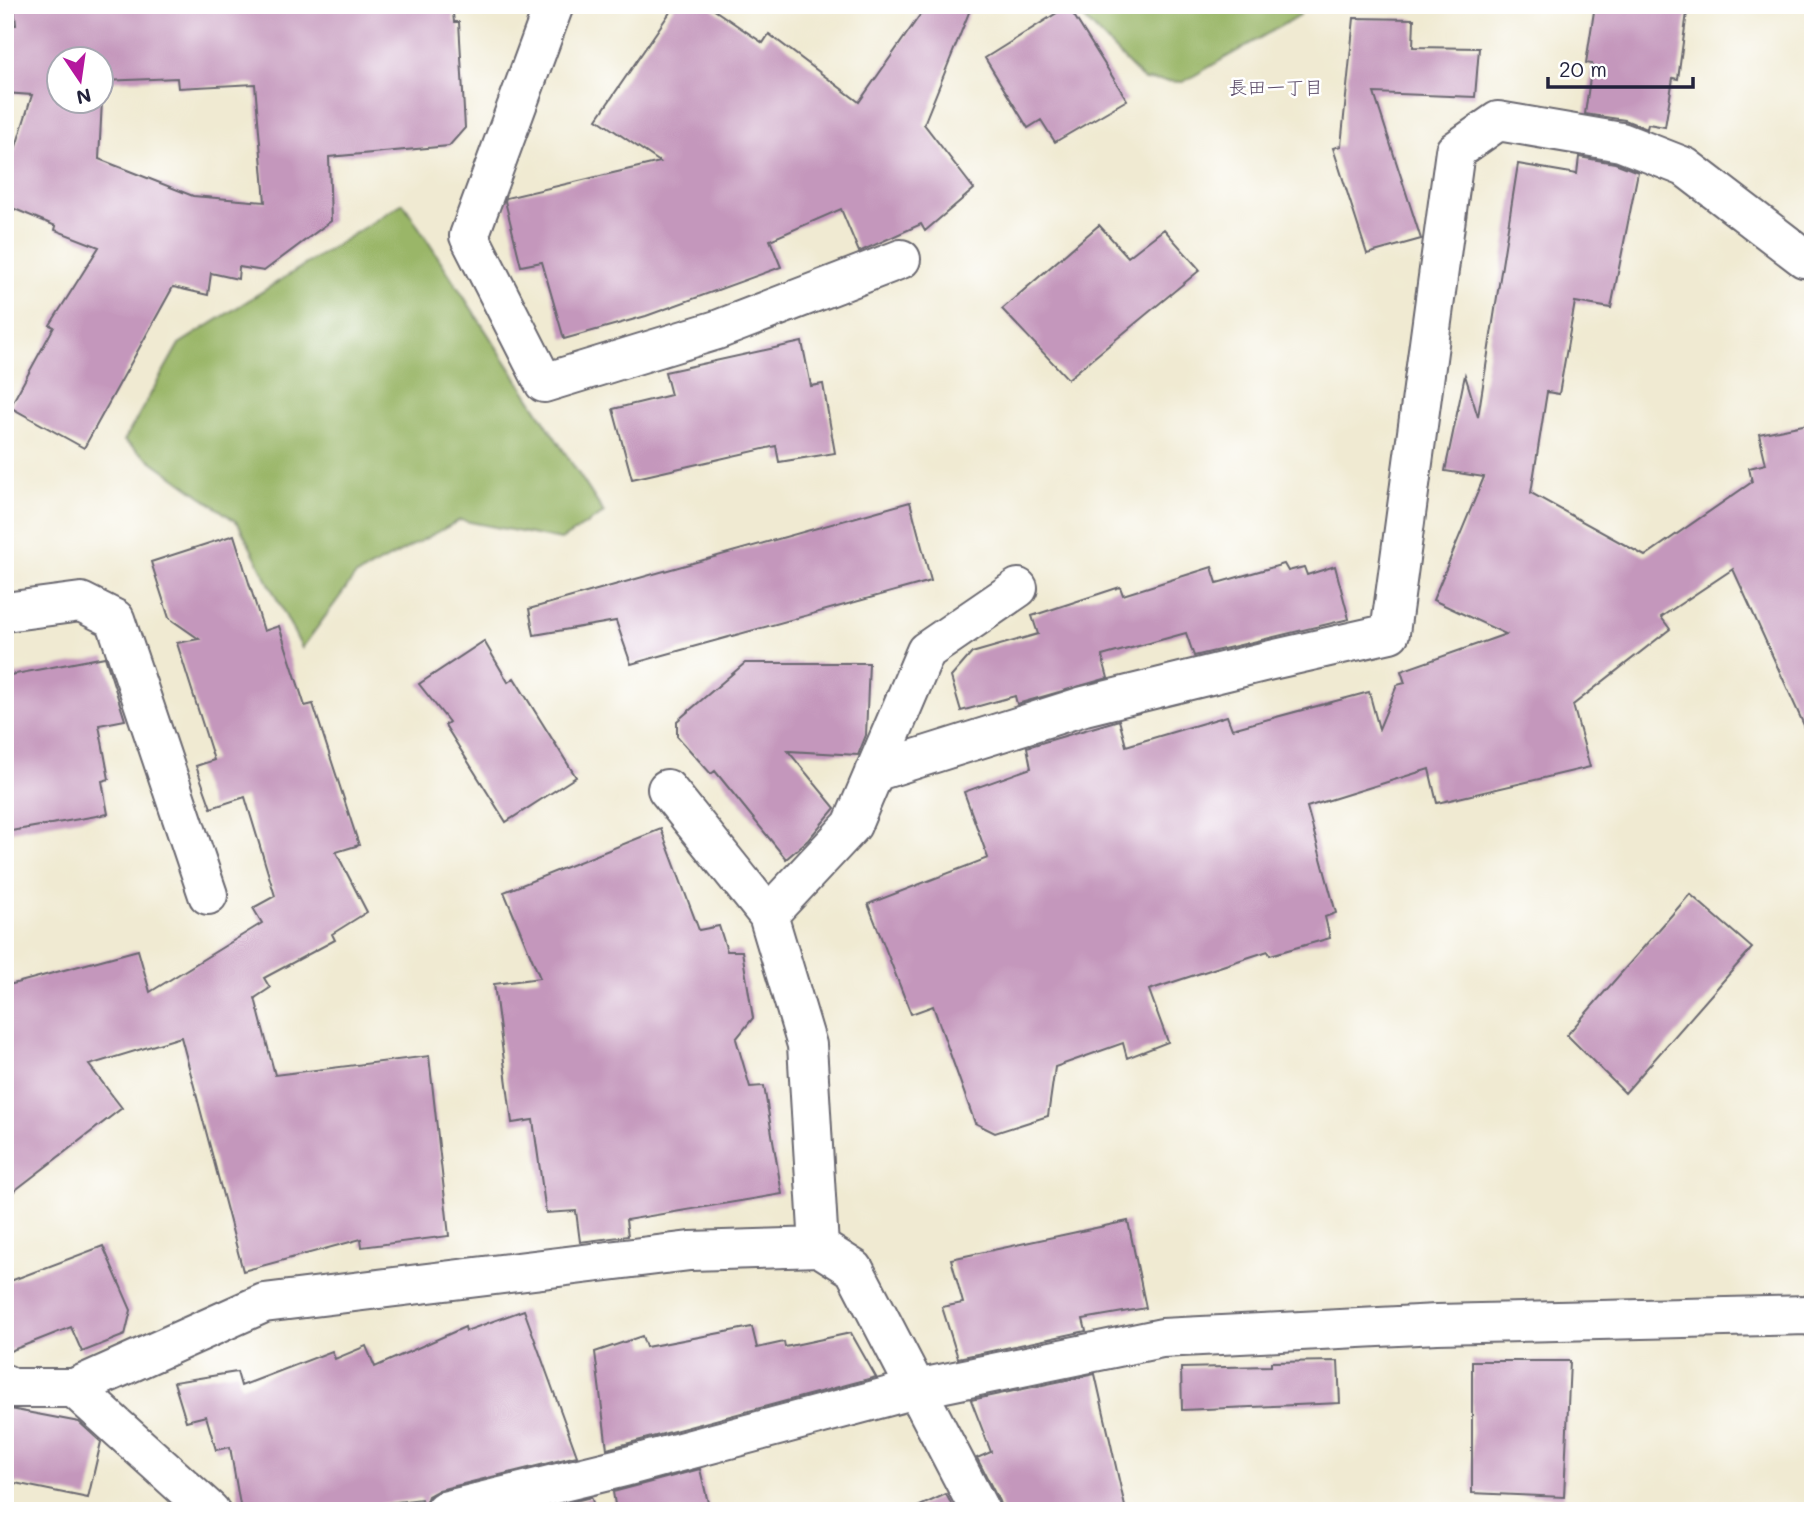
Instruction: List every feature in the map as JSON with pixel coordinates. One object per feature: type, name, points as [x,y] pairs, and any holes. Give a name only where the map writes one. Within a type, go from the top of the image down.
[{"type":"street","points":[[554,5],[469,236],[544,383],[717,330],[901,259]]},
{"type":"street","points":[[874,772],[1084,706],[1390,633],[1455,151],[1499,121],[1621,142],[1685,167],[1804,258],[1813,255]]},
{"type":"street","points":[[768,915],[852,825],[926,651],[1018,588]]},
{"type":"street","points":[[5,612],[81,602],[115,619],[208,895]]},
{"type":"street","points":[[667,789],[768,915],[807,1045],[819,1247]]},
{"type":"street","points":[[7,1388],[74,1388],[264,1303],[690,1251],[819,1247],[854,1269],[980,1511]]},
{"type":"street","points":[[444,1511],[624,1467],[916,1389],[1162,1338],[1437,1324],[1807,1315],[1813,1317]]},
{"type":"street","points":[[74,1388],[210,1511]]},
{"type":"green space","points":[[1071,5],[1300,5],[1300,15],[1183,82],[1144,80]]},
{"type":"green space","points":[[403,203],[604,513],[561,540],[460,520],[355,576],[302,648],[238,523],[124,441],[179,344]]},
{"type":"building","points":[[14,5],[452,5],[454,22],[459,22],[465,128],[449,146],[329,157],[331,221],[264,271],[239,267],[238,279],[211,273],[208,295],[173,287],[84,448],[10,407],[54,327],[50,325],[99,247],[55,230],[56,226],[5,205],[5,182],[32,95],[5,93],[5,25],[16,25]],"holes":[[[46,46],[116,46],[116,80],[177,78],[178,88],[255,84],[265,202],[193,196],[99,159],[101,116],[46,116]]]},
{"type":"building","points":[[675,5],[707,5],[763,43],[769,34],[859,102],[927,5],[972,5],[924,124],[974,189],[925,231],[921,224],[859,252],[841,209],[770,240],[781,267],[646,316],[564,339],[542,262],[521,266],[505,201],[506,198],[660,162],[597,119]]},
{"type":"building","points":[[1595,5],[1688,5],[1678,79],[1673,78],[1665,127],[1648,124],[1647,129],[1625,120],[1585,114],[1592,64],[1586,63]]},
{"type":"building","points":[[1068,6],[1127,100],[1055,142],[1041,120],[1028,128],[985,58]]},
{"type":"building","points":[[1354,18],[1414,19],[1413,47],[1479,48],[1475,97],[1374,93],[1421,239],[1367,254],[1333,148],[1341,146]]},
{"type":"building","points":[[1579,157],[1615,163],[1638,172],[1611,308],[1575,302],[1559,394],[1547,392],[1531,493],[1645,556],[1752,482],[1749,468],[1766,464],[1759,434],[1813,423],[1813,745],[1733,569],[1661,617],[1670,629],[1573,705],[1590,767],[1437,803],[1429,769],[1307,807],[1336,913],[1325,917],[1330,938],[1270,955],[1268,951],[1149,990],[1168,1042],[1127,1058],[1123,1043],[1055,1067],[1048,1116],[995,1133],[975,1123],[933,1006],[911,1014],[868,904],[988,858],[964,792],[1031,768],[1027,747],[1119,720],[1126,746],[1227,716],[1232,729],[1369,692],[1379,729],[1397,685],[1405,683],[1401,671],[1506,634],[1433,600],[1484,477],[1445,471],[1465,375],[1478,417],[1518,164],[1577,174]]},
{"type":"building","points":[[1099,225],[1128,257],[1164,229],[1200,270],[1068,379],[1002,309]]},
{"type":"building","points":[[802,342],[811,386],[823,384],[835,453],[779,462],[776,446],[632,479],[613,409],[671,395],[665,372]]},
{"type":"building","points":[[910,502],[931,581],[631,664],[616,621],[534,635],[529,609]]},
{"type":"building","points":[[234,535],[264,631],[279,626],[305,706],[313,704],[359,845],[336,852],[367,912],[332,934],[335,940],[264,978],[270,988],[255,998],[275,1075],[429,1056],[449,1236],[362,1247],[361,1239],[243,1271],[181,1037],[89,1065],[122,1108],[5,1198],[5,986],[138,950],[150,992],[262,923],[253,908],[275,896],[245,797],[211,808],[196,766],[214,760],[177,643],[199,639],[169,618],[151,562]]},
{"type":"building","points":[[1284,564],[1288,571],[1304,567],[1307,575],[1335,566],[1349,619],[1194,656],[1186,633],[1102,656],[1108,678],[1017,704],[1015,696],[961,711],[951,677],[972,653],[1038,634],[1032,616],[1120,587],[1123,595],[1212,567],[1217,583]]},
{"type":"building","points":[[484,641],[508,682],[514,678],[576,777],[506,822],[445,725],[449,722],[419,684]]},
{"type":"building","points":[[105,657],[125,720],[99,725],[109,779],[102,781],[108,814],[11,831],[5,800],[5,676]]},
{"type":"building","points":[[745,663],[869,663],[866,735],[858,755],[788,751],[835,808],[808,840],[786,859],[715,771],[711,774],[677,736],[677,721]]},
{"type":"building","points":[[661,829],[699,930],[719,926],[727,951],[742,951],[753,1018],[736,1039],[750,1087],[764,1086],[782,1194],[626,1220],[628,1236],[580,1242],[576,1211],[546,1213],[533,1120],[512,1123],[494,984],[540,978],[504,892]]},
{"type":"building","points":[[1690,894],[1752,948],[1625,1093],[1567,1035]]},
{"type":"building","points":[[1128,1221],[1146,1308],[1083,1319],[1086,1331],[958,1358],[942,1307],[963,1303],[951,1259]]},
{"type":"building","points":[[103,1246],[131,1310],[125,1335],[82,1352],[71,1327],[5,1353],[5,1283]]},
{"type":"building","points":[[524,1310],[577,1456],[439,1490],[428,1496],[423,1510],[421,1499],[321,1511],[241,1511],[230,1447],[216,1450],[206,1416],[186,1421],[174,1382],[237,1372],[241,1386],[332,1351],[335,1359],[366,1346],[375,1367],[465,1327],[466,1331]]},
{"type":"building","points":[[752,1327],[757,1348],[784,1342],[785,1347],[851,1333],[876,1377],[607,1449],[595,1352],[642,1336],[646,1347]]},
{"type":"building","points":[[1338,1361],[1340,1403],[1182,1410],[1181,1368]]},
{"type":"building","points":[[1472,1361],[1570,1361],[1564,1497],[1472,1493]]},
{"type":"building","points":[[1095,1374],[1126,1511],[1002,1511],[977,1458],[991,1452],[971,1400]]},
{"type":"building","points":[[5,1408],[79,1422],[101,1442],[88,1498],[5,1481]]},
{"type":"building","points":[[700,1469],[710,1511],[616,1511],[613,1492]]},
{"type":"building","points":[[946,1494],[955,1511],[909,1511]]},
{"type":"building","points":[[591,1497],[596,1511],[537,1511]]},
{"type":"district","name":"長田一丁目","points":[[1276,86]]}]
